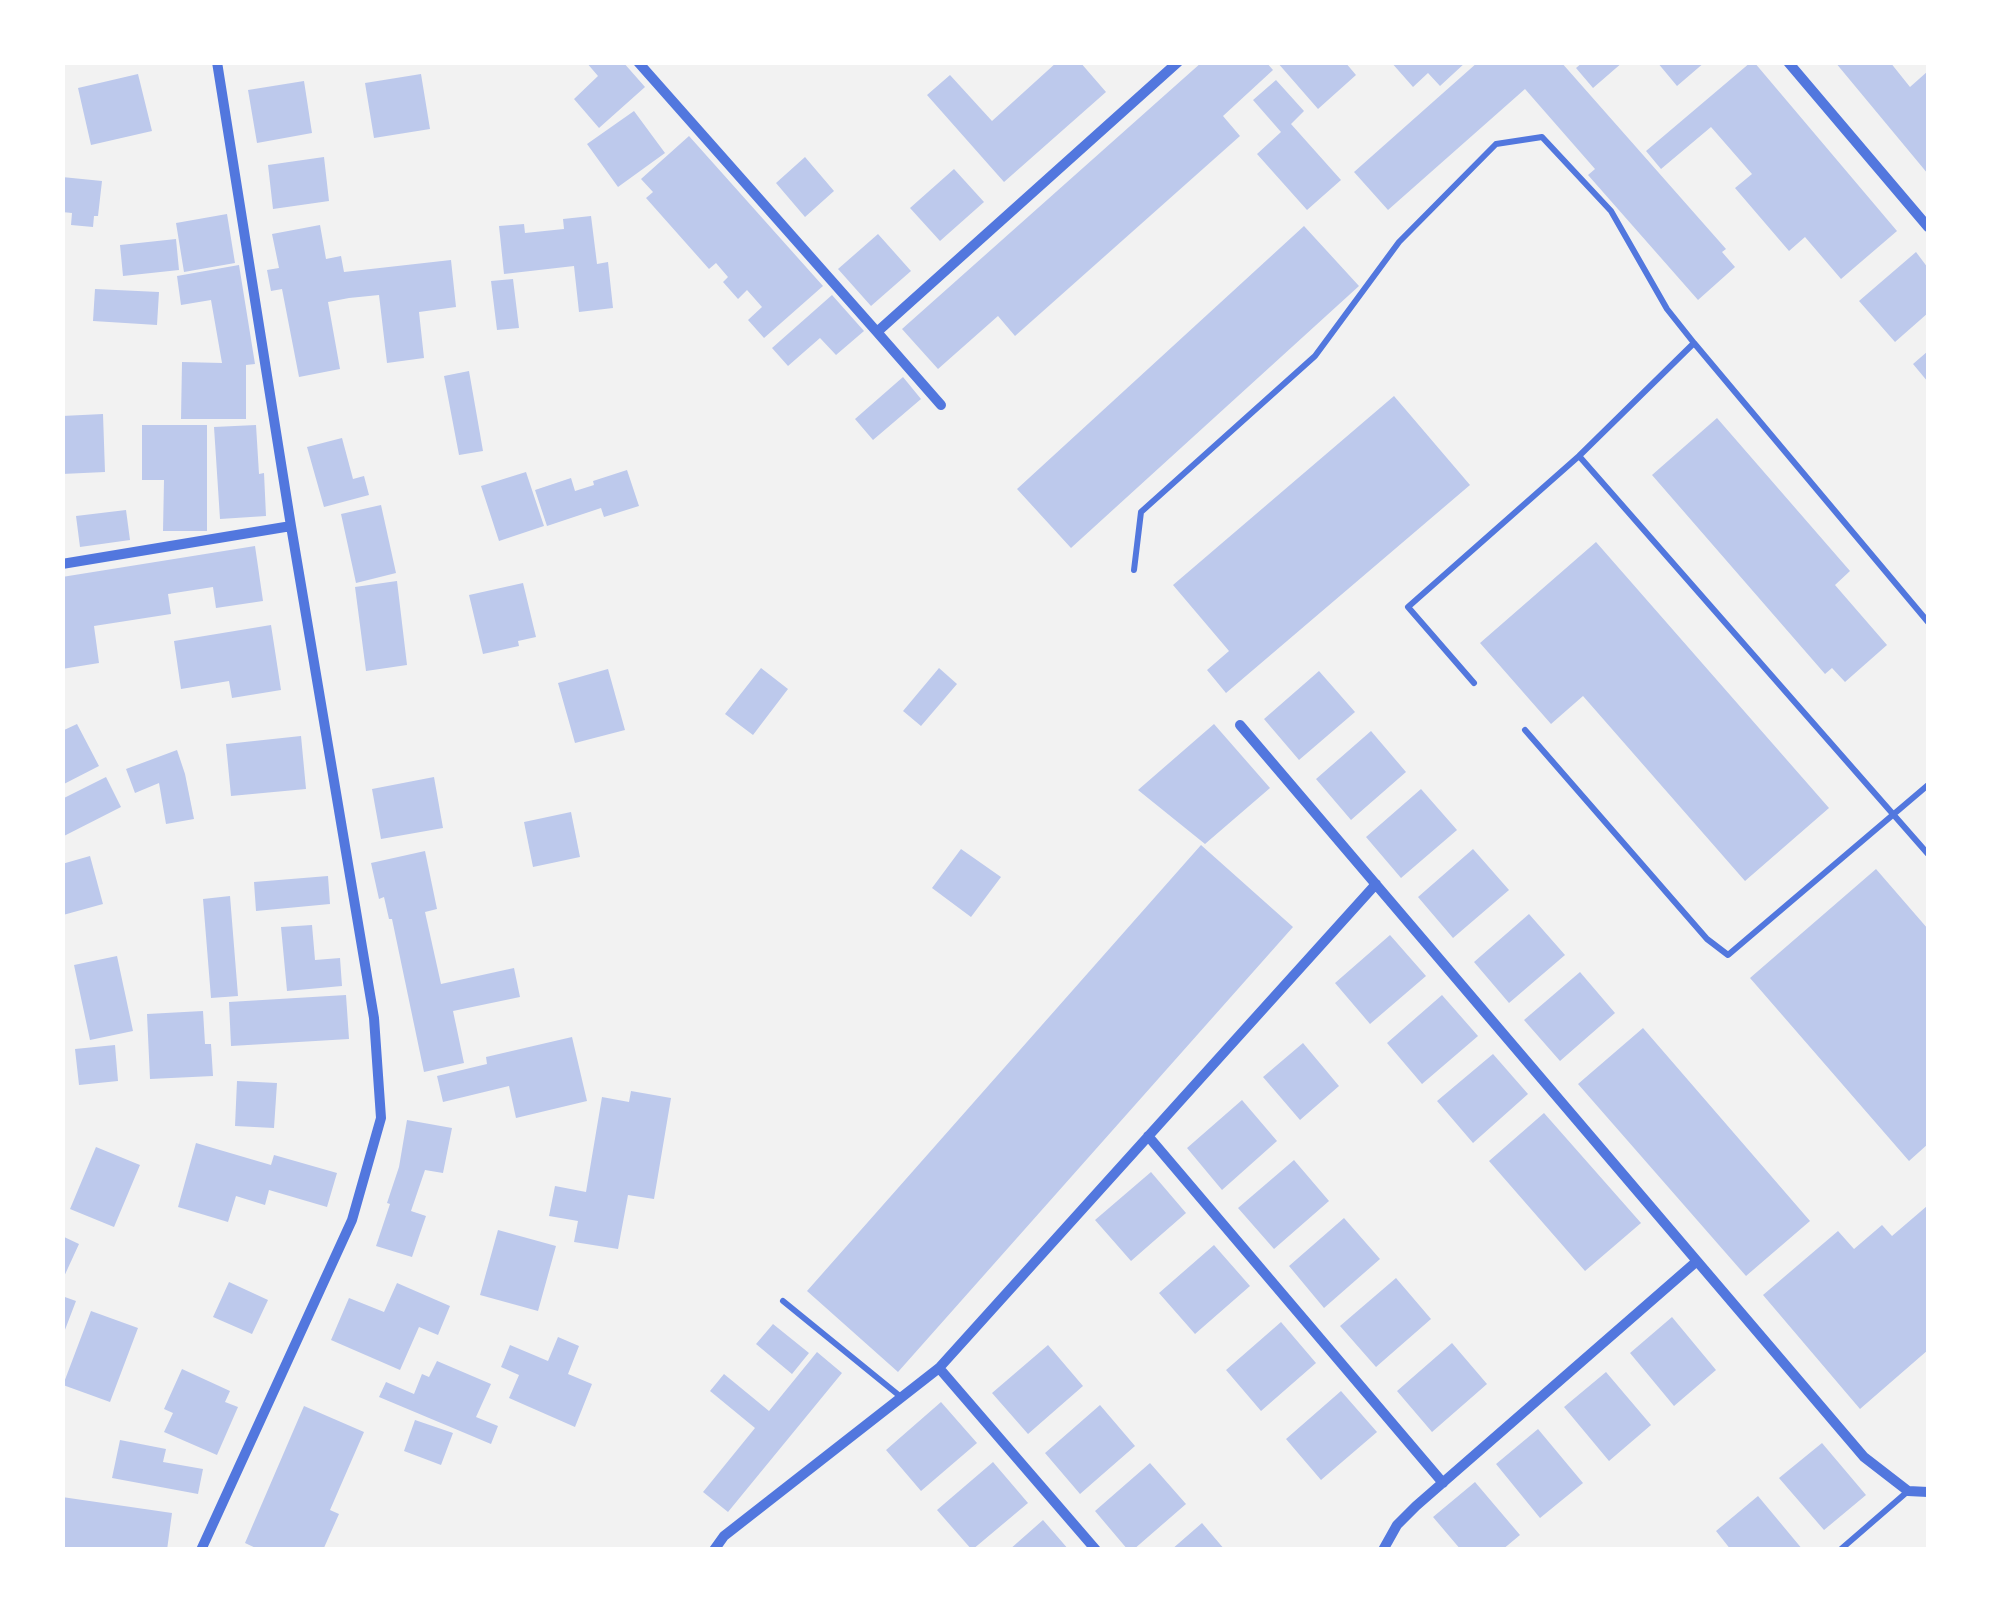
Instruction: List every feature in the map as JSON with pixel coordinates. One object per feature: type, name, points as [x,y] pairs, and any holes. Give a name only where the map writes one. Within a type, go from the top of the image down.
[{"type":"street","points":[[202,1550],[352,1220],[381,1118],[374,1018],[217,62]]},
{"type":"street","points":[[638,62],[941,405]]},
{"type":"street","points":[[876,332],[1178,62]]},
{"type":"street","points":[[1788,62],[1928,227]]},
{"type":"street","points":[[62,564],[291,526]]},
{"type":"street","points":[[1240,725],[1864,1457],[1908,1491],[1928,1492]]},
{"type":"street","points":[[714,1550],[724,1536],[940,1368],[1376,884]]},
{"type":"street","points":[[1148,1136],[1443,1483]]},
{"type":"street","points":[[1384,1550],[1397,1525],[1697,1261]]},
{"type":"street","points":[[940,1368],[1096,1550]]},
{"type":"lane","points":[[1134,570],[1141,512],[1316,356],[1399,242],[1496,144],[1542,137],[1611,212],[1668,309],[1694,343],[1928,622]]},
{"type":"lane","points":[[1474,683],[1408,607],[1579,456],[1694,343]]},
{"type":"lane","points":[[1579,456],[1928,854]]},
{"type":"lane","points":[[1525,730],[1707,939],[1728,955],[1928,785]]},
{"type":"lane","points":[[783,1301],[901,1398]]},
{"type":"lane","points":[[1840,1550],[1908,1491]]},
{"type":"building","points":[[586,62],[623,62],[645,87],[599,128],[574,99],[598,76]]},
{"type":"building","points":[[1057,62],[1080,62],[1106,92],[1004,182],[927,95],[950,75],[992,121]]},
{"type":"building","points":[[1202,62],[1266,62],[1273,70],[1223,116],[1240,136],[1015,336],[998,316],[938,369],[902,329]]},
{"type":"building","points":[[1277,62],[1345,62],[1356,75],[1318,109]]},
{"type":"building","points":[[1391,62],[1466,62],[1440,86],[1428,73],[1413,87]]},
{"type":"building","points":[[1478,62],[1561,62],[1726,249],[1722,252],[1735,267],[1698,300],[1588,175],[1595,169],[1525,89],[1388,210],[1354,172]]},
{"type":"building","points":[[1583,62],[1623,62],[1593,88],[1576,68]]},
{"type":"building","points":[[1657,62],[1705,62],[1677,86]]},
{"type":"building","points":[[1751,62],[1897,231],[1841,279],[1805,237],[1789,251],[1735,188],[1752,174],[1711,127],[1661,169],[1646,151]]},
{"type":"building","points":[[1835,62],[1890,62],[1910,87],[1928,71],[1928,174]]},
{"type":"building","points":[[138,74],[152,131],[91,145],[78,88]]},
{"type":"building","points":[[421,74],[430,129],[374,138],[365,83]]},
{"type":"building","points":[[1276,80],[1304,111],[1291,124],[1341,180],[1307,210],[1257,154],[1281,132],[1253,100]]},
{"type":"building","points":[[304,81],[312,133],[257,143],[248,90]]},
{"type":"building","points":[[634,111],[665,153],[618,187],[587,144]]},
{"type":"building","points":[[689,136],[823,286],[764,338],[748,320],[762,307],[747,290],[738,299],[723,282],[728,277],[716,263],[709,269],[646,198],[653,192],[641,179]]},
{"type":"building","points":[[324,157],[329,201],[273,209],[268,165]]},
{"type":"building","points":[[805,157],[834,191],[805,217],[776,183]]},
{"type":"building","points":[[954,169],[984,202],[940,241],[910,208]]},
{"type":"building","points":[[62,177],[102,181],[93,227],[71,225],[72,213],[62,212]]},
{"type":"building","points":[[227,214],[235,263],[184,272],[176,223]]},
{"type":"building","points":[[591,216],[597,264],[608,262],[613,308],[579,312],[574,266],[504,274],[499,226],[524,224],[525,233],[564,229],[563,219]]},
{"type":"building","points":[[320,225],[326,259],[341,256],[344,272],[451,260],[456,307],[419,312],[424,358],[387,363],[379,295],[349,298],[328,302],[340,369],[299,377],[282,289],[271,291],[267,270],[279,268],[272,234]]},
{"type":"building","points":[[1304,226],[1359,286],[1071,548],[1017,489]]},
{"type":"building","points":[[878,234],[911,271],[871,306],[838,269]]},
{"type":"building","points":[[176,239],[179,270],[123,276],[120,245]]},
{"type":"building","points":[[1916,252],[1928,268],[1928,313],[1895,342],[1859,301]]},
{"type":"building","points":[[239,265],[255,364],[246,365],[246,419],[181,419],[182,362],[222,363],[211,300],[181,305],[177,276]]},
{"type":"building","points":[[513,279],[519,328],[497,330],[491,281]]},
{"type":"building","points":[[95,289],[159,292],[157,325],[93,321]]},
{"type":"building","points":[[832,295],[864,331],[836,355],[820,338],[788,366],[772,348]]},
{"type":"building","points":[[1928,351],[1928,382],[1913,364]]},
{"type":"building","points":[[469,371],[483,451],[459,455],[444,376]]},
{"type":"building","points":[[903,377],[921,399],[873,440],[855,419]]},
{"type":"building","points":[[1394,396],[1470,485],[1226,693],[1207,670],[1229,651],[1173,585]]},
{"type":"building","points":[[103,414],[105,472],[62,474],[62,416]]},
{"type":"building","points":[[1717,418],[1850,571],[1835,585],[1887,645],[1845,682],[1832,668],[1825,674],[1652,475]]},
{"type":"building","points":[[142,425],[207,425],[207,531],[163,531],[164,480],[142,480]]},
{"type":"building","points":[[256,425],[266,516],[220,519],[214,427]]},
{"type":"building","points":[[342,438],[353,479],[364,476],[369,495],[324,507],[307,447]]},
{"type":"building","points":[[627,470],[639,506],[604,517],[601,508],[547,526],[535,490],[571,478],[575,491]]},
{"type":"building","points":[[526,472],[544,526],[499,541],[481,486]]},
{"type":"building","points":[[381,505],[396,573],[356,583],[341,514]]},
{"type":"building","points":[[126,510],[130,540],[80,547],[76,516]]},
{"type":"building","points":[[1596,542],[1829,808],[1745,881],[1583,696],[1551,724],[1480,643]]},
{"type":"building","points":[[255,546],[263,601],[216,608],[213,587],[168,594],[171,614],[94,626],[99,663],[62,669],[62,577]]},
{"type":"building","points":[[397,581],[407,665],[366,671],[355,587]]},
{"type":"building","points":[[523,583],[536,637],[518,641],[519,646],[483,654],[469,595]]},
{"type":"building","points":[[271,625],[281,690],[232,698],[229,681],[181,689],[174,641]]},
{"type":"building","points":[[761,668],[788,689],[753,735],[725,714]]},
{"type":"building","points":[[939,668],[957,684],[921,726],[903,711]]},
{"type":"building","points":[[608,669],[625,730],[575,743],[558,683]]},
{"type":"building","points":[[1319,671],[1355,712],[1299,760],[1264,719]]},
{"type":"building","points":[[77,724],[99,766],[62,785],[62,731]]},
{"type":"building","points":[[1214,724],[1270,788],[1205,844],[1138,790]]},
{"type":"building","points":[[1371,731],[1406,772],[1351,820],[1316,779]]},
{"type":"building","points":[[301,736],[306,789],[231,796],[226,744]]},
{"type":"building","points":[[177,750],[194,819],[166,824],[159,783],[135,793],[126,769]]},
{"type":"building","points":[[106,777],[121,807],[62,837],[62,799]]},
{"type":"building","points":[[434,777],[443,828],[381,839],[372,789]]},
{"type":"building","points":[[1421,789],[1457,830],[1401,878],[1366,837]]},
{"type":"building","points":[[571,812],[580,857],[533,867],[524,822]]},
{"type":"building","points":[[1201,845],[1293,927],[898,1372],[807,1291]]},
{"type":"building","points":[[961,849],[1001,877],[971,917],[932,888]]},
{"type":"building","points":[[1473,849],[1509,890],[1453,938],[1418,897]]},
{"type":"building","points":[[425,851],[437,909],[425,912],[441,984],[514,968],[520,997],[453,1011],[464,1063],[424,1072],[392,919],[384,897],[379,899],[371,863]]},
{"type":"building","points":[[90,856],[103,904],[63,915],[62,864]]},
{"type":"building","points":[[1876,869],[1928,929],[1928,1144],[1909,1161],[1750,978]]},
{"type":"building","points":[[328,876],[330,904],[256,911],[254,882]]},
{"type":"building","points":[[230,896],[238,996],[211,998],[203,899]]},
{"type":"building","points":[[1529,914],[1565,955],[1509,1003],[1474,962]]},
{"type":"building","points":[[312,925],[315,960],[340,958],[342,986],[287,991],[281,927]]},
{"type":"building","points":[[1390,935],[1426,976],[1370,1024],[1335,983]]},
{"type":"building","points":[[117,956],[133,1031],[90,1040],[74,965]]},
{"type":"building","points":[[1580,972],[1615,1013],[1560,1061],[1524,1020]]},
{"type":"building","points":[[346,995],[349,1039],[231,1046],[229,1002]]},
{"type":"building","points":[[1442,995],[1478,1036],[1422,1084],[1387,1043]]},
{"type":"building","points":[[203,1011],[205,1044],[211,1044],[213,1076],[150,1079],[147,1014]]},
{"type":"building","points":[[1643,1028],[1810,1221],[1746,1276],[1578,1084]]},
{"type":"building","points":[[572,1037],[587,1101],[516,1118],[509,1086],[443,1102],[437,1076],[487,1064],[486,1057]]},
{"type":"building","points":[[1303,1043],[1339,1086],[1300,1120],[1263,1077]]},
{"type":"building","points":[[115,1045],[118,1081],[79,1085],[75,1049]]},
{"type":"building","points":[[1493,1054],[1528,1094],[1473,1143],[1437,1101]]},
{"type":"building","points":[[237,1081],[277,1083],[274,1128],[235,1126]]},
{"type":"building","points":[[631,1091],[671,1098],[654,1199],[628,1195],[618,1249],[574,1242],[578,1221],[549,1216],[555,1186],[586,1192],[602,1097],[629,1102]]},
{"type":"building","points":[[1242,1100],[1277,1141],[1222,1190],[1187,1148]]},
{"type":"building","points":[[1544,1113],[1641,1223],[1585,1271],[1489,1161]]},
{"type":"building","points":[[407,1120],[452,1128],[443,1173],[425,1170],[411,1211],[426,1216],[412,1257],[376,1246],[390,1204],[387,1203],[399,1167]]},
{"type":"building","points":[[196,1143],[271,1165],[274,1155],[337,1173],[327,1207],[269,1190],[265,1205],[236,1196],[228,1222],[178,1207]]},
{"type":"building","points":[[96,1147],[140,1165],[114,1227],[70,1209]]},
{"type":"building","points":[[1294,1160],[1329,1201],[1274,1249],[1238,1208]]},
{"type":"building","points":[[1151,1172],[1186,1213],[1131,1261],[1095,1220]]},
{"type":"building","points":[[1927,1206],[1928,1350],[1860,1409],[1763,1295],[1838,1231],[1854,1249],[1882,1225],[1892,1236]]},
{"type":"building","points":[[1344,1218],[1380,1259],[1324,1308],[1289,1266]]},
{"type":"building","points":[[498,1230],[556,1246],[538,1311],[480,1295]]},
{"type":"building","points":[[62,1236],[79,1244],[62,1281]]},
{"type":"building","points":[[1214,1245],[1250,1286],[1195,1334],[1159,1293]]},
{"type":"building","points":[[1396,1278],[1431,1319],[1376,1367],[1340,1326]]},
{"type":"building","points":[[229,1282],[268,1300],[252,1334],[213,1317]]},
{"type":"building","points":[[397,1283],[450,1306],[438,1335],[419,1327],[400,1370],[331,1340],[349,1298],[384,1312]]},
{"type":"building","points":[[62,1296],[76,1301],[63,1335],[62,1335]]},
{"type":"building","points":[[91,1311],[138,1328],[110,1402],[63,1385]]},
{"type":"building","points":[[1672,1317],[1716,1370],[1674,1406],[1630,1353]]},
{"type":"building","points":[[1281,1322],[1316,1363],[1261,1411],[1226,1370]]},
{"type":"building","points":[[773,1324],[809,1353],[792,1374],[756,1344]]},
{"type":"building","points":[[558,1337],[579,1346],[568,1374],[592,1384],[575,1427],[509,1398],[519,1375],[501,1367],[510,1345],[548,1361]]},
{"type":"building","points":[[1452,1343],[1487,1384],[1432,1432],[1397,1391]]},
{"type":"building","points":[[1048,1345],[1083,1386],[1028,1434],[992,1393]]},
{"type":"building","points":[[817,1352],[842,1373],[728,1512],[703,1492],[755,1428],[710,1391],[724,1374],[769,1411]]},
{"type":"building","points":[[437,1361],[491,1384],[476,1417],[498,1426],[491,1444],[379,1397],[386,1382],[414,1394],[422,1374],[429,1377]]},
{"type":"building","points":[[182,1369],[230,1391],[225,1402],[238,1407],[217,1455],[164,1432],[173,1413],[164,1409]]},
{"type":"building","points":[[1606,1372],[1651,1425],[1609,1461],[1564,1407]]},
{"type":"building","points":[[1341,1391],[1377,1432],[1321,1480],[1286,1439]]},
{"type":"building","points":[[941,1402],[977,1443],[921,1491],[886,1450]]},
{"type":"building","points":[[1100,1405],[1135,1446],[1080,1494],[1045,1453]]},
{"type":"building","points":[[304,1406],[364,1432],[330,1510],[339,1514],[323,1550],[260,1550],[245,1543]]},
{"type":"building","points":[[415,1420],[453,1433],[441,1465],[404,1451]]},
{"type":"building","points":[[1538,1429],[1583,1483],[1540,1518],[1496,1464]]},
{"type":"building","points":[[120,1440],[166,1449],[163,1462],[203,1469],[198,1494],[112,1478]]},
{"type":"building","points":[[1822,1443],[1866,1495],[1824,1530],[1779,1478]]},
{"type":"building","points":[[993,1462],[1028,1503],[972,1550],[937,1510]]},
{"type":"building","points":[[1150,1463],[1186,1504],[1133,1550],[1128,1550],[1095,1511]]},
{"type":"building","points":[[1475,1482],[1520,1535],[1502,1550],[1461,1550],[1433,1517]]},
{"type":"building","points":[[1758,1496],[1803,1550],[1731,1550],[1716,1531]]},
{"type":"building","points":[[62,1497],[172,1513],[167,1550],[62,1550]]},
{"type":"building","points":[[1043,1520],[1069,1550],[1009,1550]]},
{"type":"building","points":[[1202,1523],[1225,1550],[1171,1550]]}]
